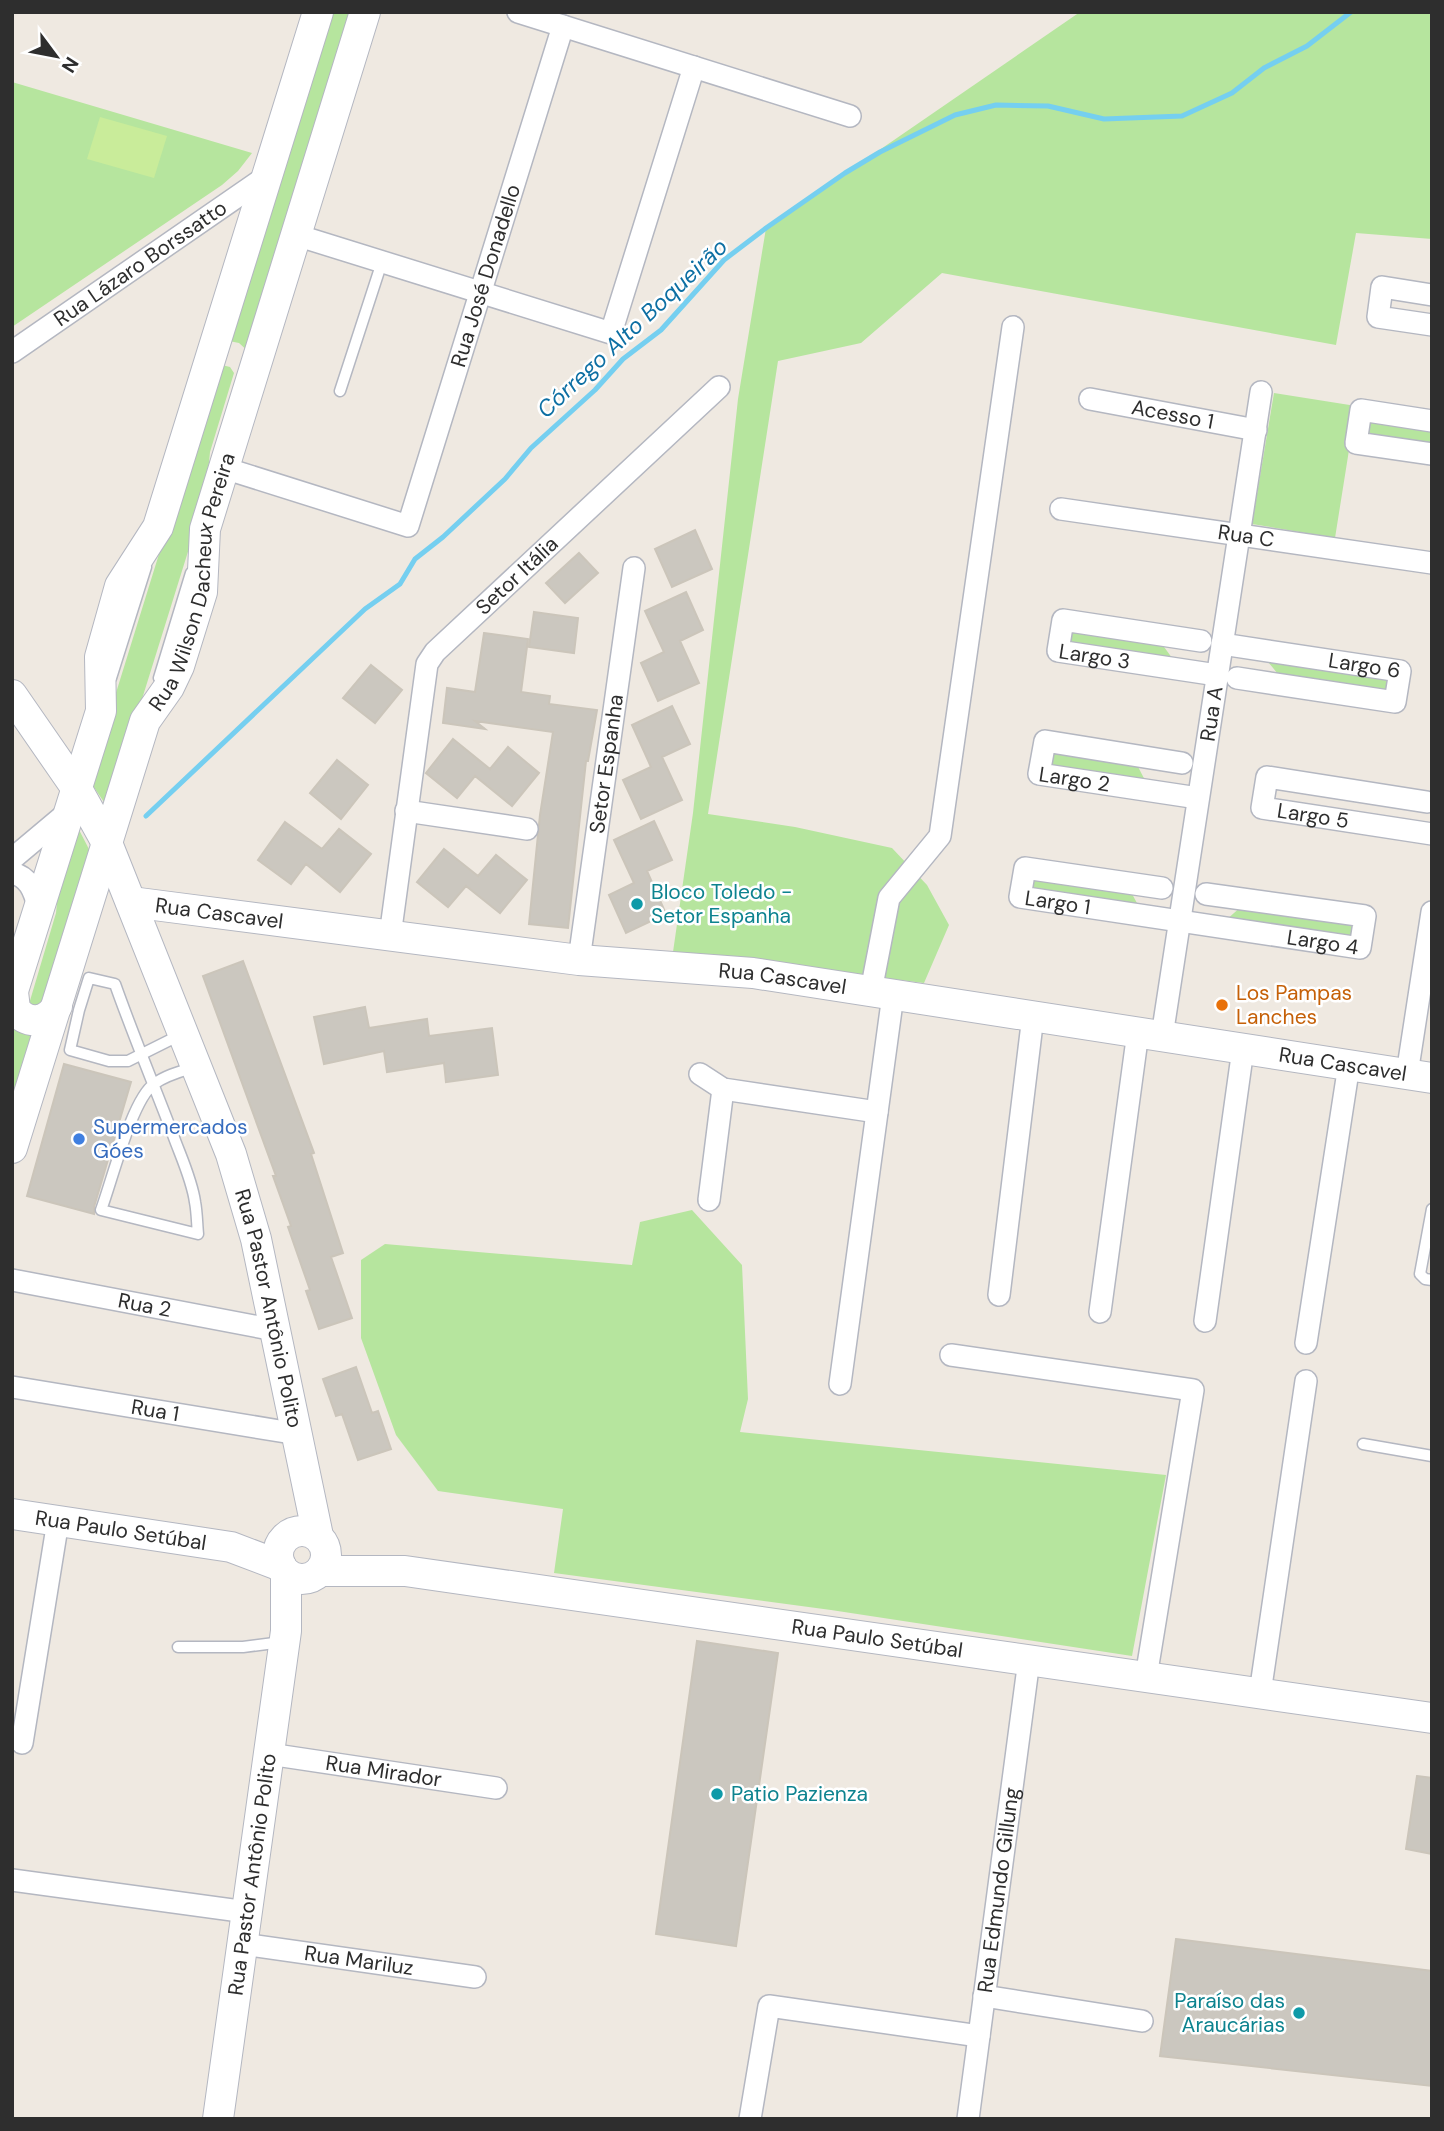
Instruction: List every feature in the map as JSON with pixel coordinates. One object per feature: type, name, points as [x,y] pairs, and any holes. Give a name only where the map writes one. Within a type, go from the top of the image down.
[{"type":"main road","points":[[57,1006],[48,1017],[27,1020],[15,1009],[13,993],[98,721],[100,657],[120,586],[158,527],[318,12]]},
{"type":"main road","name":"Rua Wilson Dacheux Pereira","points":[[12,1148],[145,721],[175,677],[202,592],[205,529],[365,12]]},
{"type":"main road","points":[[209,363],[219,355],[232,356],[242,363],[251,379]]},
{"type":"main road","name":"Rua Pastor Antônio Polito","points":[[12,695],[43,740],[73,800],[107,844],[240,1183],[256,1239],[318,1536],[326,1549],[326,1557],[294,1561]]},
{"type":"main road","points":[[43,740],[70,743],[83,739],[98,721]]},
{"type":"main road","name":"Rua Cascavel","points":[[83,923],[110,912],[122,914],[134,911],[390,936],[579,960],[753,973],[1420,1076]]},
{"type":"main road","name":"Rua Pastor Antônio Polito","points":[[218,2119],[285,1637],[294,1561],[294,1518],[303,1472]]},
{"type":"main road","name":"Rua Paulo Setúbal","points":[[12,1514],[231,1547],[294,1561],[405,1571],[1432,1718]]},
{"type":"street","points":[[518,12],[850,116]]},
{"type":"street","name":"Rua José Donadello","points":[[224,468],[408,526],[563,26]]},
{"type":"street","points":[[296,235],[611,333],[694,67]]},
{"type":"street","name":"Rua Lázaro Borssatto","points":[[12,352],[267,176]]},
{"type":"street","points":[[1432,295],[1382,287],[1378,317],[1432,325]]},
{"type":"street","points":[[840,1384],[877,1112],[889,898],[940,836],[1013,327]]},
{"type":"street","name":"Setor Itália","points":[[390,936],[427,664],[435,652],[719,387]]},
{"type":"street","name":"Rua A","points":[[1100,1312],[1150,1034],[1180,921],[1198,798],[1227,677],[1212,642],[1239,535],[1261,392]]},
{"type":"street","name":"Acesso 1","points":[[1090,399],[1256,430]]},
{"type":"street","points":[[1432,421],[1361,410],[1356,443],[1432,454]]},
{"type":"street","name":"Rua C","points":[[1061,509],[1432,563]]},
{"type":"street","name":"Setor Espanha","points":[[579,960],[634,568]]},
{"type":"street","name":"Largo 3","points":[[1212,642],[1063,620],[1058,651],[1227,677]]},
{"type":"street","points":[[1161,635],[1186,670]]},
{"type":"street","name":"Largo 6","points":[[1212,642],[1400,671],[1395,702],[1227,677]]},
{"type":"street","points":[[1250,648],[1278,684]]},
{"type":"street","name":"Largo 2","points":[[1182,763],[1045,741],[1039,774],[1198,798]]},
{"type":"street","points":[[1141,757],[1159,793]]},
{"type":"street","name":"Largo 5","points":[[1427,802],[1267,776],[1262,808],[1432,834]]},
{"type":"street","points":[[1384,795],[1406,830]]},
{"type":"street","points":[[12,859],[73,800]]},
{"type":"street","points":[[407,811],[527,829]]},
{"type":"street","name":"Largo 1","points":[[1162,888],[1024,869],[1020,897],[1180,921]]},
{"type":"street","points":[[12,873],[22,875],[33,888],[39,908]]},
{"type":"street","points":[[1134,884],[1150,916]]},
{"type":"street","name":"Largo 4","points":[[1180,921],[1360,948],[1365,916],[1206,894]]},
{"type":"street","points":[[1210,926],[1237,898]]},
{"type":"street","points":[[1420,1076],[1432,912]]},
{"type":"street","points":[[999,1295],[1033,1016]]},
{"type":"street","points":[[1205,1321],[1243,1049]]},
{"type":"street","points":[[1306,1343],[1349,1065]]},
{"type":"street","points":[[700,1074],[723,1089],[877,1112]]},
{"type":"street","points":[[709,1200],[723,1089]]},
{"type":"street","name":"Rua 2","points":[[12,1280],[275,1330]]},
{"type":"street","points":[[951,1355],[1193,1390],[1146,1677]]},
{"type":"street","points":[[1260,1693],[1306,1381]]},
{"type":"street","name":"Rua 1","points":[[12,1387],[298,1434]]},
{"type":"street","points":[[22,1743],[58,1521]]},
{"type":"street","name":"Rua Edmundo Gillung","points":[[968,2119],[1029,1660]]},
{"type":"street","name":"Rua Mirador","points":[[269,1754],[496,1788]]},
{"type":"street","points":[[12,1880],[247,1912]]},
{"type":"street","name":"Rua Mariluz","points":[[243,1944],[475,1977]]},
{"type":"street","points":[[984,1996],[1142,2021]]},
{"type":"street","points":[[750,2119],[769,2006],[979,2036]]},
{"type":"lane","points":[[340,391],[382,262]]},
{"type":"lane","points":[[183,1034],[155,1047],[143,1056],[128,1061],[109,1061],[69,1050],[89,978],[115,984],[143,1056],[154,1084],[195,1201],[198,1234],[101,1210],[123,1141],[144,1093],[154,1084],[196,1066]]},
{"type":"lane","points":[[1432,1209],[1420,1274],[1425,1279],[1432,1280]]},
{"type":"lane","points":[[1363,1444],[1432,1456]]},
{"type":"lane","points":[[178,1647],[243,1647],[285,1637]]},
{"type":"green space","points":[[326,12],[355,12],[250,353],[239,343],[224,340]]},
{"type":"green space","points":[[1080,12],[1432,12],[1432,239],[1356,233],[1336,345],[942,273],[861,343],[778,361],[708,814],[795,827],[892,848],[927,885],[949,925],[924,983],[673,952],[693,813],[738,399],[766,228]]},
{"type":"green space","points":[[12,82],[252,153],[222,185],[12,327]]},
{"type":"green space","points":[[100,117],[167,136],[154,178],[87,159]]},
{"type":"green space","points":[[222,365],[230,367],[234,373],[210,452],[206,494],[108,808],[89,780],[216,370]]},
{"type":"green space","points":[[1274,393],[1356,406],[1335,538],[1252,524]]},
{"type":"green space","points":[[1367,417],[1432,427],[1432,448],[1364,438]]},
{"type":"green space","points":[[1067,626],[1159,640],[1175,662],[1064,646]]},
{"type":"green space","points":[[1264,657],[1394,677],[1391,695],[1282,679]]},
{"type":"green space","points":[[1050,750],[1136,763],[1147,784],[1047,769]]},
{"type":"green space","points":[[75,822],[92,855],[43,1009],[29,1004],[56,913],[60,871]]},
{"type":"green space","points":[[1034,879],[1131,892],[1138,905],[1032,891]]},
{"type":"green space","points":[[1243,905],[1357,922],[1354,941],[1225,921]]},
{"type":"green space","points":[[12,1027],[33,1032],[12,1119]]},
{"type":"green space","points":[[692,1210],[742,1265],[748,1399],[740,1432],[1166,1475],[1132,1656],[831,1610],[554,1573],[563,1509],[438,1491],[396,1435],[361,1338],[361,1260],[385,1244],[632,1265],[640,1222]]},
{"type":"building","points":[[695,530],[712,569],[672,587],[655,549]]},
{"type":"building","points":[[579,553],[598,573],[565,603],[546,583]]},
{"type":"building","points":[[686,592],[703,630],[680,641],[699,683],[658,701],[641,663],[664,652],[645,611]]},
{"type":"building","points":[[534,612],[578,618],[574,653],[529,647]]},
{"type":"building","points":[[484,633],[528,639],[521,692],[550,696],[549,704],[597,710],[586,761],[568,928],[529,924],[540,815],[553,732],[475,721],[485,729],[443,723],[447,688],[475,692]]},
{"type":"building","points":[[371,665],[402,690],[375,723],[343,698]]},
{"type":"building","points":[[672,706],[690,744],[662,757],[682,800],[641,819],[623,780],[651,767],[632,725]]},
{"type":"building","points":[[453,739],[490,769],[508,747],[539,773],[512,806],[475,776],[457,798],[426,773]]},
{"type":"building","points":[[337,760],[368,785],[341,819],[310,793]]},
{"type":"building","points":[[654,821],[672,860],[647,871],[666,914],[626,933],[609,895],[634,883],[614,840]]},
{"type":"building","points":[[285,822],[322,849],[339,829],[371,854],[340,892],[306,864],[291,884],[258,860]]},
{"type":"building","points":[[444,849],[478,876],[496,855],[527,880],[500,913],[466,886],[448,907],[417,882]]},
{"type":"building","points":[[243,961],[314,1153],[311,1154],[343,1253],[331,1257],[352,1318],[319,1329],[306,1291],[310,1290],[288,1227],[291,1226],[273,1176],[276,1176],[203,976]]},
{"type":"building","points":[[365,1007],[369,1028],[427,1019],[429,1036],[492,1028],[498,1075],[446,1082],[444,1063],[387,1072],[384,1051],[324,1064],[314,1017]]},
{"type":"building","name":"Supermercados Góes","points":[[64,1064],[131,1082],[94,1214],[27,1196]]},
{"type":"building","points":[[356,1367],[372,1413],[378,1411],[391,1449],[358,1460],[342,1414],[336,1416],[323,1379]]},
{"type":"building","name":"Patio Pazienza","points":[[697,1641],[778,1653],[736,1946],[656,1934]]},
{"type":"building","points":[[1417,1776],[1432,1778],[1432,1854],[1406,1849]]},
{"type":"building","name":"Paraíso das Araucárias","points":[[1176,1939],[1432,1971],[1432,2086],[1160,2056]]},
{"type":"waterway","name":"Córrego Alto Boqueirão","points":[[146,816],[365,609],[400,584],[415,559],[443,537],[505,479],[531,448],[595,390],[623,359],[661,330],[724,260],[845,173],[880,152],[955,115],[996,105],[1048,106],[1104,119],[1182,116],[1232,93],[1264,68],[1307,46],[1351,12]]},
{"type":"place","name":"Bloco Toledo - Setor Espanha","points":[[637,904]]},
{"type":"place","name":"Los Pampas Lanches","points":[[1222,1005]]},
{"type":"place","name":"Supermercados Góes","points":[[79,1139]]},
{"type":"place","name":"Patio Pazienza","points":[[717,1794]]},
{"type":"place","name":"Paraíso das Araucárias","points":[[1299,2013]]}]
